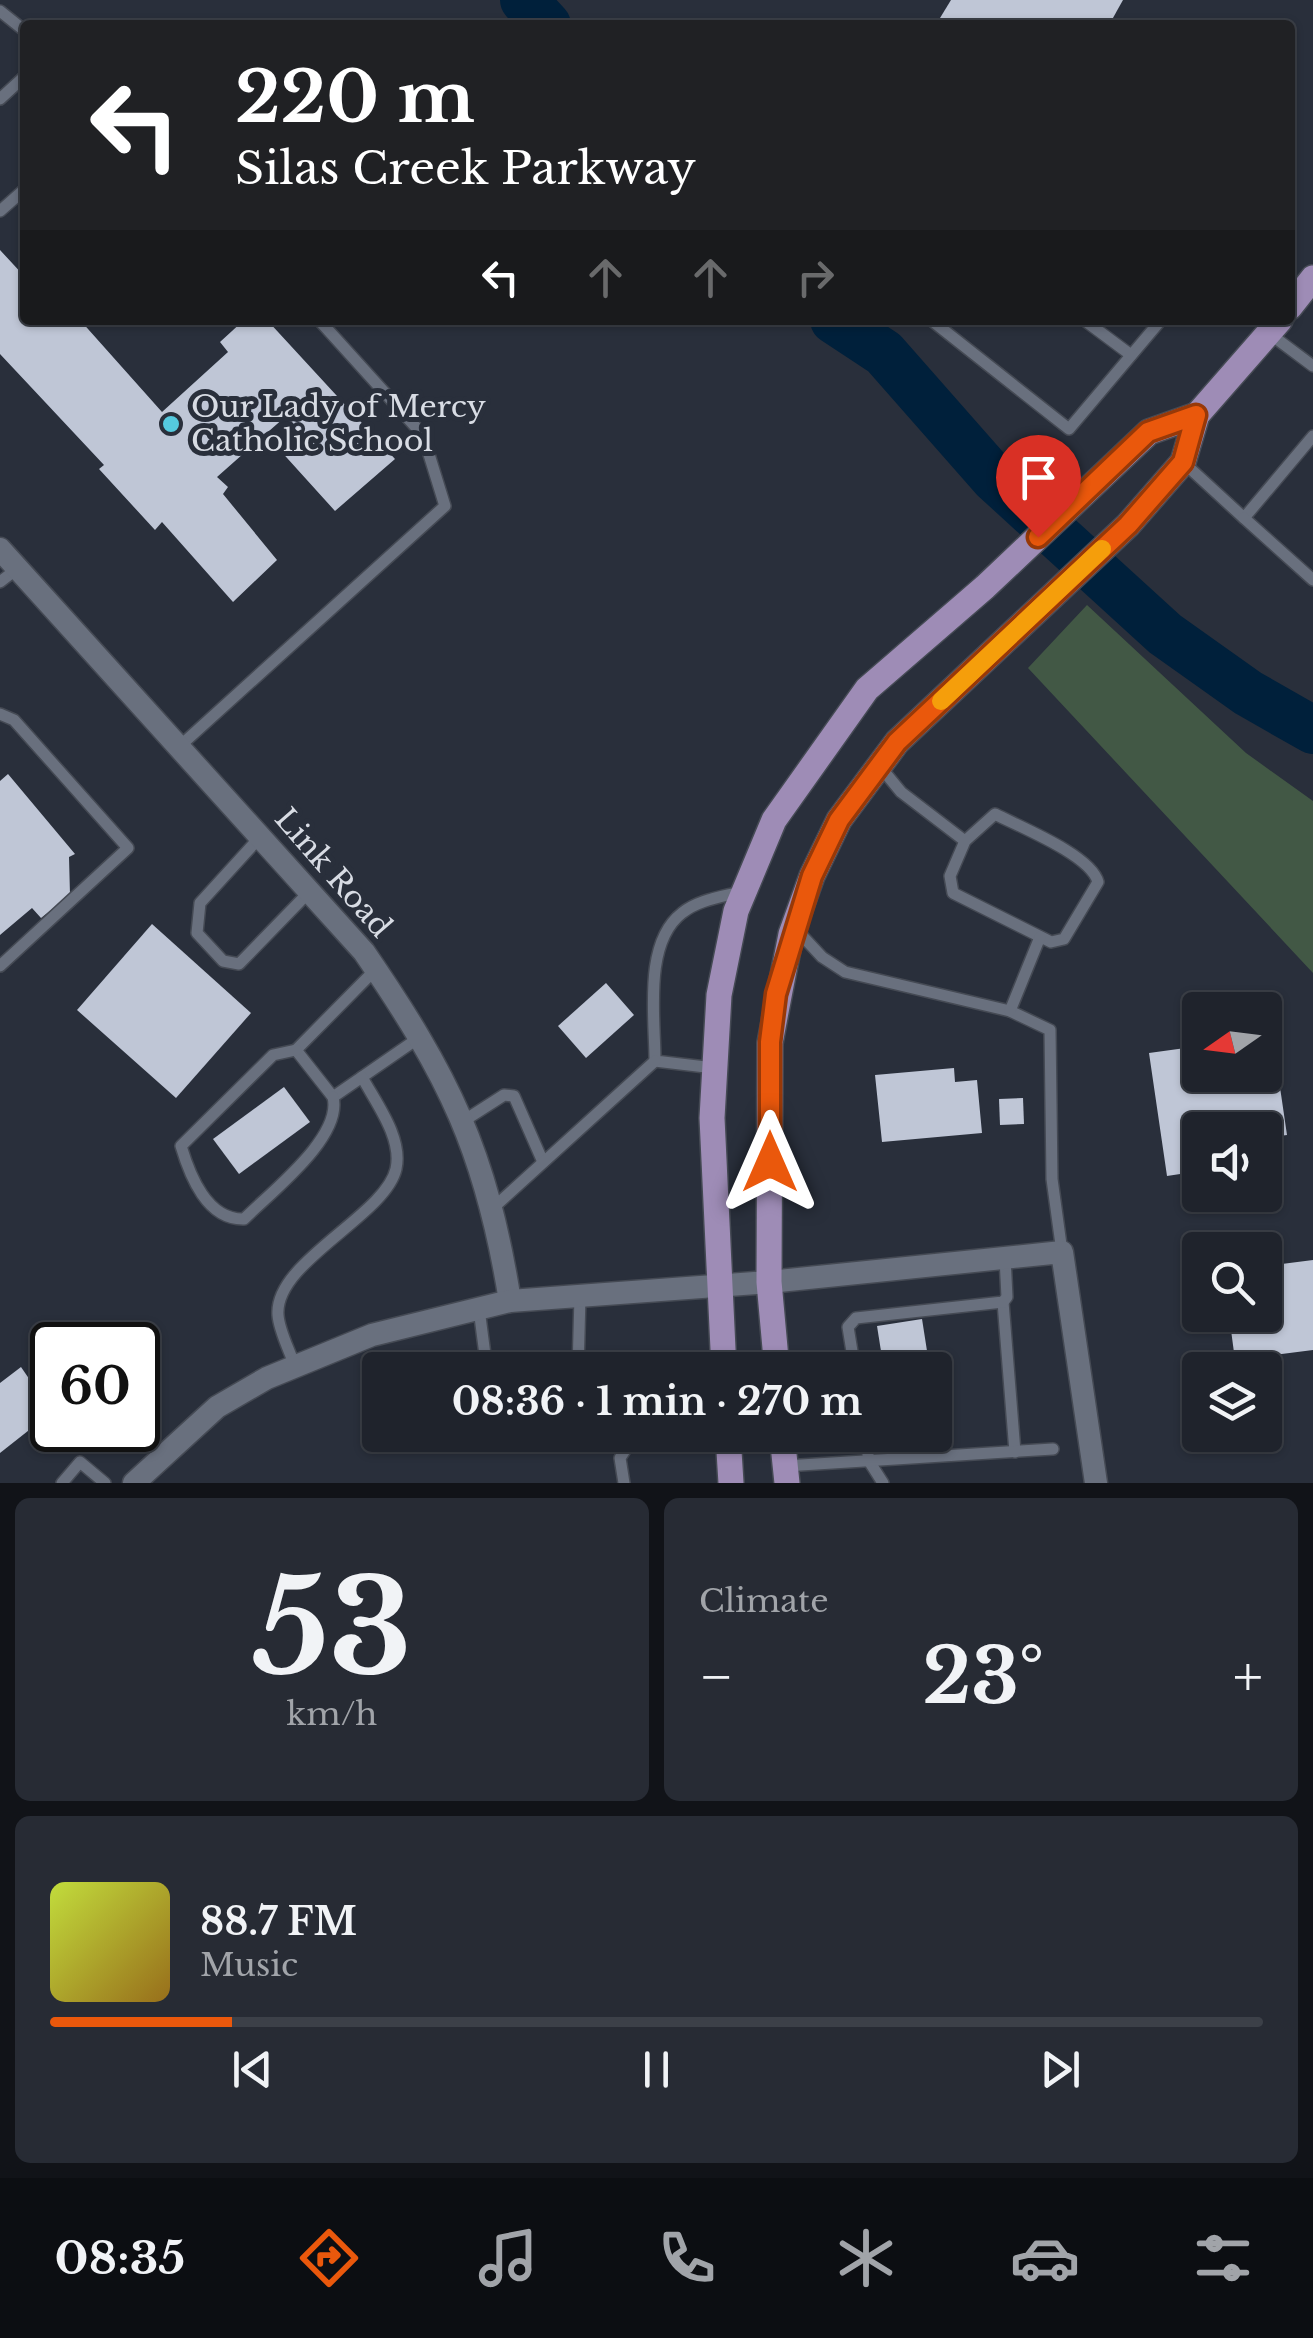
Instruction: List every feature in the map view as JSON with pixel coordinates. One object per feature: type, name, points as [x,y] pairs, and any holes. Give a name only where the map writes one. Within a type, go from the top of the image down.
[{"type":"main road","points":[[1295,301],[1313,278]]},
{"type":"main road","points":[[775,1352],[769,1282],[770,1042],[776,994],[794,927],[839,820],[878,764],[1128,525],[1183,462],[1196,415],[1275,327]]},
{"type":"main road","points":[[723,1352],[712,1118],[720,995],[736,910],[774,820],[867,690],[985,587],[1148,432],[1196,415]]},
{"type":"main road","points":[[729,1452],[731,1483]]},
{"type":"street","name":"Link Road","points":[[0,548],[9,575],[180,746],[376,969],[420,1038],[464,1120],[493,1208],[510,1301]]},
{"type":"street","points":[[134,1483],[217,1406],[295,1366],[372,1335],[479,1308],[510,1301],[769,1282],[1062,1252],[1096,1483]]},
{"type":"lane","points":[[0,11],[20,27]]},
{"type":"lane","points":[[0,99],[20,81]]},
{"type":"lane","points":[[180,746],[445,506],[423,435],[324,325]]},
{"type":"lane","points":[[937,325],[1069,428],[1158,325]]},
{"type":"lane","points":[[1091,325],[1131,355]]},
{"type":"lane","points":[[1275,327],[1313,366]]},
{"type":"lane","points":[[1244,518],[1313,436]]},
{"type":"lane","points":[[1183,462],[1313,580]]},
{"type":"lane","points":[[0,714],[14,720],[128,848],[0,966]]},
{"type":"lane","points":[[878,764],[901,792],[965,841]]},
{"type":"lane","points":[[995,814],[1082,860],[1096,873],[1098,882],[1064,939],[1051,942],[952,893],[950,876],[965,841],[995,814]]},
{"type":"lane","points":[[261,836],[200,903],[197,934],[223,961],[239,964],[310,891]]},
{"type":"lane","points":[[493,1208],[656,1061],[656,976],[663,937],[681,913],[744,890]]},
{"type":"lane","points":[[794,927],[822,957],[845,972],[1010,1011],[1050,1030],[1052,1179],[1062,1252]]},
{"type":"lane","points":[[1010,1011],[1040,937]]},
{"type":"lane","points":[[296,1050],[333,1096],[334,1120],[318,1144],[244,1220],[209,1204],[181,1146],[272,1055],[296,1050],[376,969]]},
{"type":"lane","points":[[333,1096],[420,1038]]},
{"type":"lane","points":[[656,1061],[715,1068]]},
{"type":"lane","points":[[295,1366],[278,1314],[284,1292],[309,1260],[388,1188],[397,1168],[394,1139],[362,1077]]},
{"type":"lane","points":[[464,1120],[504,1095],[514,1096],[544,1162]]},
{"type":"lane","points":[[852,1352],[848,1326],[856,1318],[1003,1302],[1008,1297],[1005,1258]]},
{"type":"lane","points":[[578,1352],[580,1296]]},
{"type":"lane","points":[[1003,1302],[1015,1452]]},
{"type":"lane","points":[[479,1308],[485,1352]]},
{"type":"lane","points":[[786,1474],[869,1461],[1053,1449]]},
{"type":"lane","points":[[623,1452],[620,1458],[624,1483]]},
{"type":"lane","points":[[868,1452],[883,1483]]},
{"type":"lane","points":[[62,1483],[80,1462],[105,1483]]},
{"type":"green space","points":[[1087,605],[1246,753],[1313,801],[1313,973],[1028,668]]},
{"type":"building","points":[[951,0],[1123,0],[1112,20],[940,18]]},
{"type":"building","name":"Our Lady of Mercy Catholic School","points":[[0,250],[20,272],[20,325],[84,325],[162,412],[228,352],[220,342],[239,325],[272,325],[395,459],[335,511],[278,448],[297,431],[285,417],[217,477],[228,487],[223,494],[277,560],[233,602],[162,522],[155,530],[99,469],[104,465],[0,354]]},
{"type":"building","points":[[8,774],[75,854],[69,857],[70,895],[41,918],[32,908],[0,935],[0,781]]},
{"type":"building","points":[[152,924],[251,1013],[176,1098],[77,1010]]},
{"type":"building","points":[[606,983],[634,1015],[586,1058],[558,1026]]},
{"type":"building","points":[[1182,1048],[1182,1092],[1281,1092],[1287,1135],[1282,1136],[1282,1112],[1182,1112],[1182,1174],[1167,1176],[1149,1053]]},
{"type":"building","points":[[954,1068],[955,1082],[977,1080],[982,1133],[882,1142],[875,1075]]},
{"type":"building","points":[[284,1087],[310,1122],[239,1174],[213,1139]]},
{"type":"building","points":[[1023,1098],[1024,1124],[1000,1125],[999,1099]]},
{"type":"building","points":[[1313,1260],[1313,1350],[1282,1354],[1234,1352],[1231,1332],[1282,1332],[1282,1264]]},
{"type":"building","points":[[922,1319],[927,1352],[881,1352],[877,1326]]},
{"type":"building","points":[[21,1367],[30,1380],[30,1429],[0,1453],[0,1383]]},
{"type":"waterway","points":[[524,0],[542,20]]},
{"type":"waterway","points":[[842,325],[884,353],[994,478],[1165,634],[1248,693],[1313,730]]},
{"type":"slow traffic","points":[[941,701],[1102,549]]},
{"type":"place","name":"Our Lady of Mercy Catholic School","points":[[171,424]]},
{"type":"route","points":[[770,1162],[770,1042],[776,994],[791,934],[812,876],[839,820],[897,742],[1128,525],[1183,462],[1196,415],[1148,432],[1038,537]]}]
